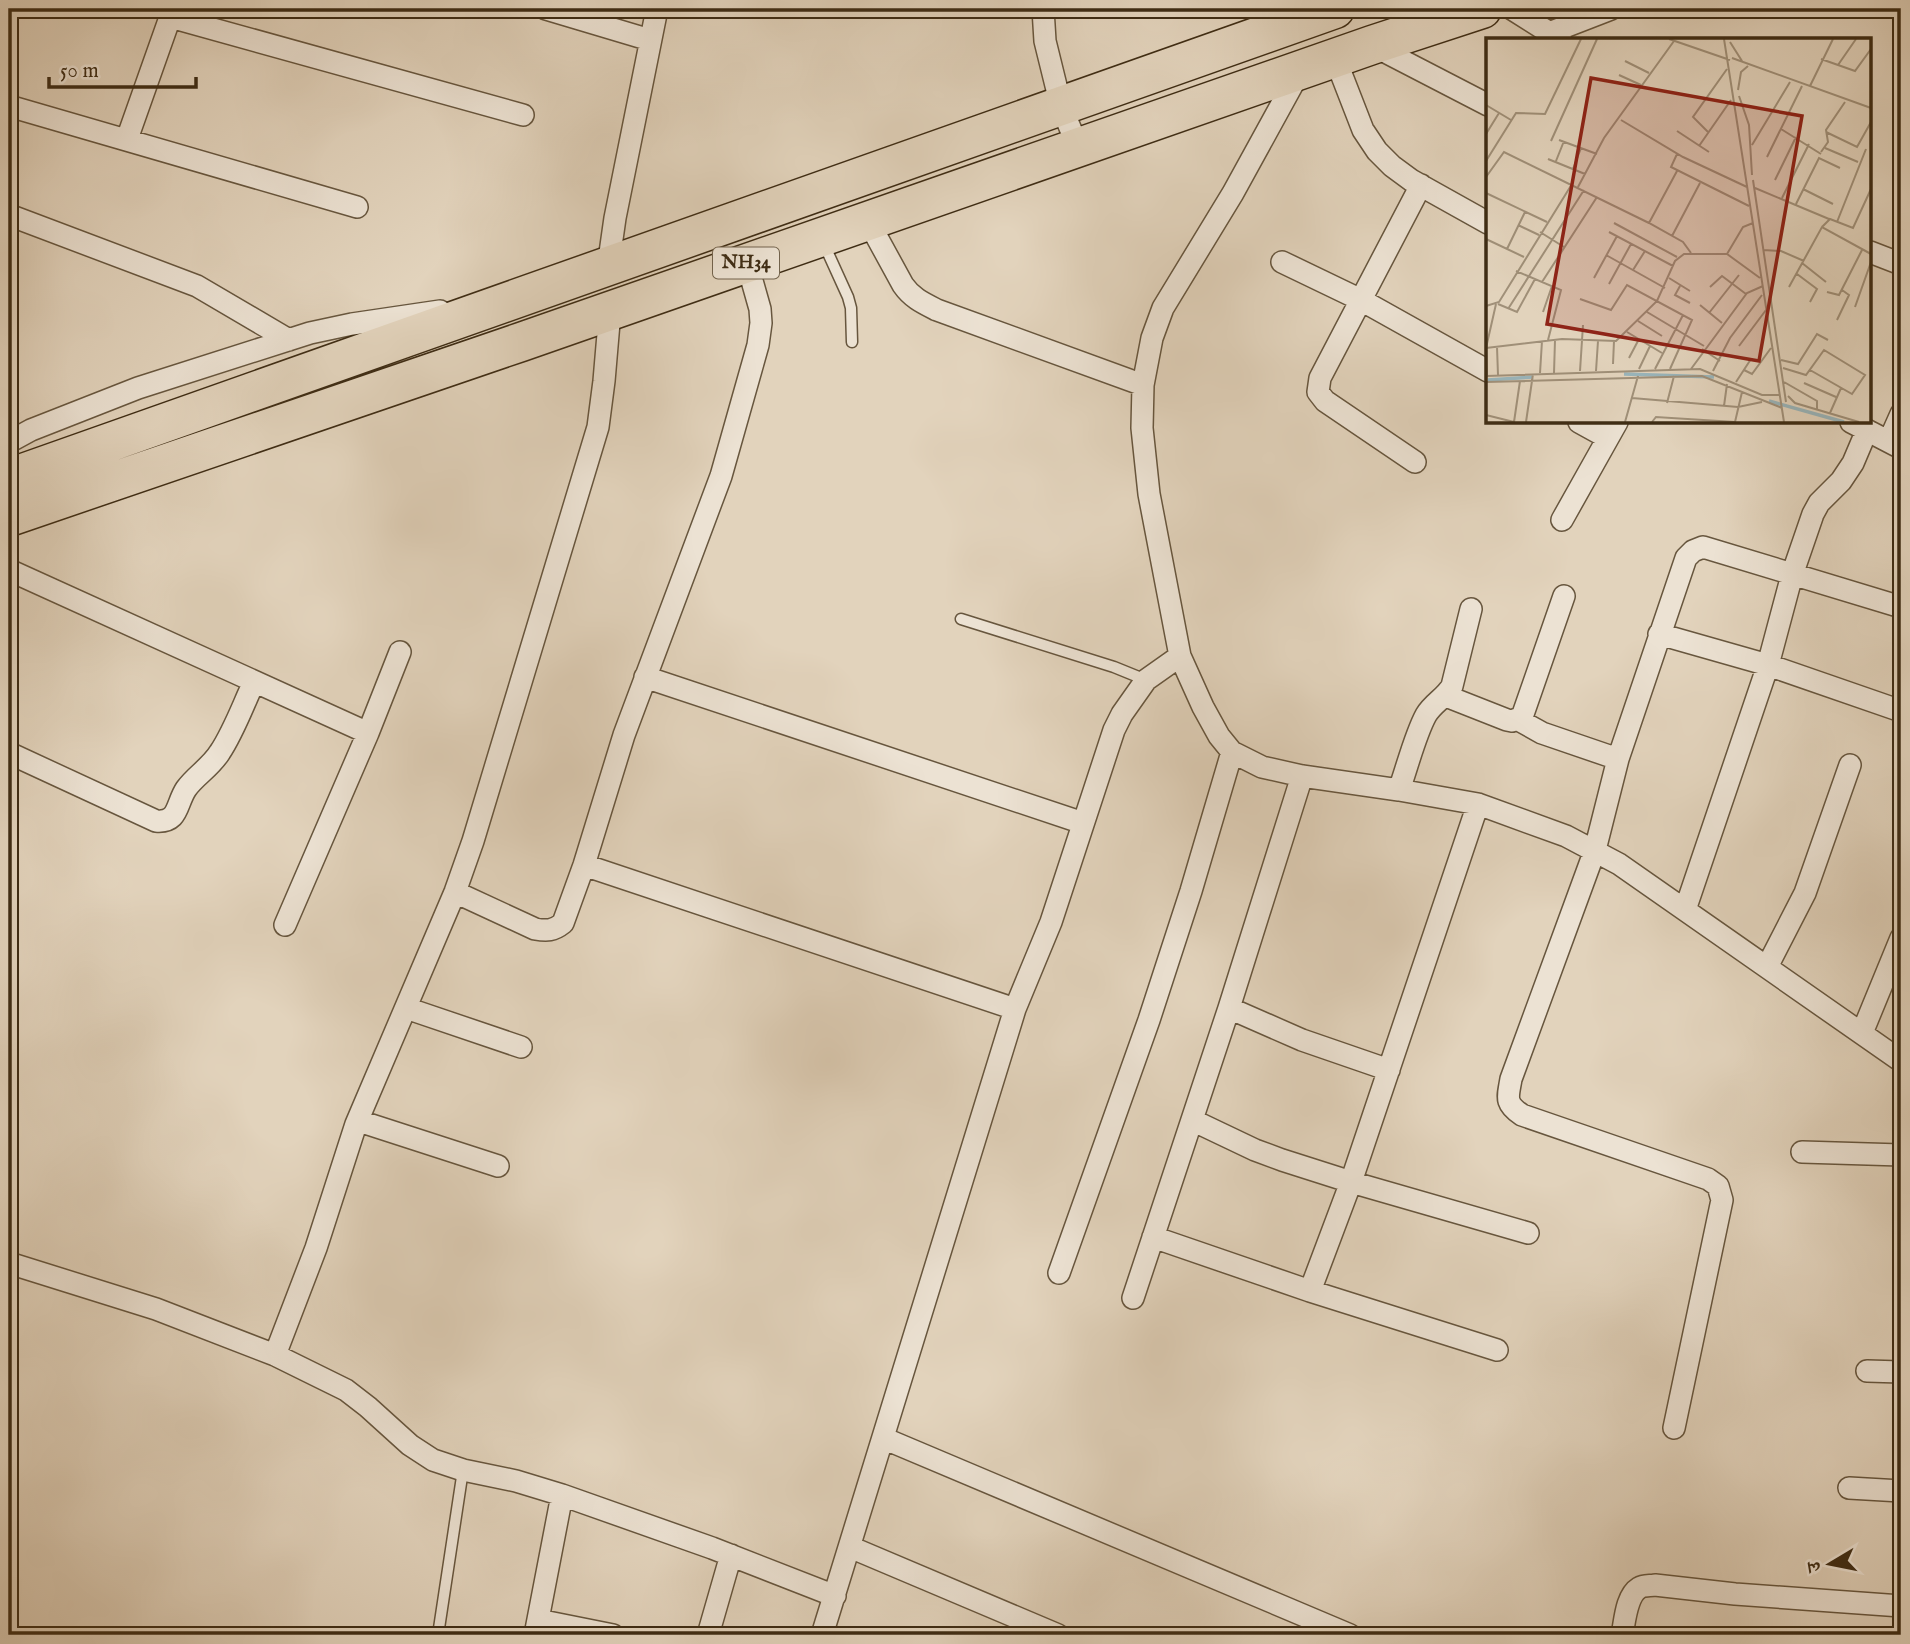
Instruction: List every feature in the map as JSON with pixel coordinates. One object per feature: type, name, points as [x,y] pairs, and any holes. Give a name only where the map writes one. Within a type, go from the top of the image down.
[{"type":"highway","name":"NH34","points":[[9,478],[1335,9]]},
{"type":"highway","name":"NH34","points":[[9,517],[1482,9]]},
{"type":"street","points":[[547,9],[650,40]]},
{"type":"street","points":[[608,267],[615,218],[657,9]]},
{"type":"street","points":[[1043,9],[1045,41],[1061,106],[1079,147]]},
{"type":"street","points":[[1512,9],[1555,37],[1611,9]]},
{"type":"street","points":[[127,139],[172,13],[523,115]]},
{"type":"street","points":[[1372,45],[1486,104]]},
{"type":"street","points":[[1486,222],[1392,166],[1377,151],[1318,64],[1233,193],[1163,308],[1152,338],[1143,385],[1142,428],[1149,495],[1180,656],[1203,708],[1232,752],[1262,767],[1478,804],[1566,836],[1595,850],[1685,909],[1901,1061]]},
{"type":"street","points":[[9,106],[357,207]]},
{"type":"street","points":[[1415,462],[1325,401],[1318,392],[1320,378],[1420,185]]},
{"type":"street","points":[[9,215],[197,286],[289,340]]},
{"type":"street","points":[[868,221],[903,285],[910,295],[919,301],[1000,334],[1143,385]]},
{"type":"street","points":[[1871,251],[1901,264]]},
{"type":"street","points":[[1282,262],[1361,300],[1486,370]]},
{"type":"street","points":[[454,892],[535,929],[547,932],[563,923],[624,735],[721,476],[758,345],[760,309],[747,263]]},
{"type":"street","points":[[9,442],[31,430],[138,388],[310,333],[352,324],[512,300]]},
{"type":"street","points":[[275,1355],[316,1248],[356,1124],[473,841],[598,427],[610,311]]},
{"type":"street","points":[[1685,909],[1768,665],[1792,575],[1813,513],[1853,463],[1859,426],[1895,444],[1901,414]]},
{"type":"street","points":[[1562,520],[1612,430],[1587,424]]},
{"type":"street","points":[[1674,1428],[1722,1199],[1718,1186],[1708,1179],[1535,1121],[1512,1108],[1508,1096],[1511,1079],[1595,850],[1618,760],[1686,558],[1703,547],[1901,607]]},
{"type":"street","points":[[9,570],[368,733]]},
{"type":"street","points":[[1446,696],[1507,720],[1522,717],[1563,596]]},
{"type":"street","points":[[1399,790],[1424,718],[1452,686],[1471,609]]},
{"type":"street","points":[[1659,634],[1768,665],[1901,711]]},
{"type":"street","points":[[285,925],[400,652]]},
{"type":"street","points":[[822,1635],[1015,1009],[1051,922],[1114,730],[1146,680],[1180,656]]},
{"type":"street","points":[[645,677],[1083,823]]},
{"type":"street","points":[[9,753],[156,821],[165,822],[173,817],[185,790],[221,751],[254,682]]},
{"type":"street","points":[[1517,719],[1542,733],[1618,760]]},
{"type":"street","points":[[1059,1273],[1149,1020],[1232,752]]},
{"type":"street","points":[[1767,967],[1805,893],[1850,765]]},
{"type":"street","points":[[1133,1298],[1303,776]]},
{"type":"street","points":[[1310,1291],[1351,1182],[1478,804]]},
{"type":"street","points":[[584,865],[1015,1009]]},
{"type":"street","points":[[1862,1033],[1901,938]]},
{"type":"street","points":[[406,1008],[521,1047]]},
{"type":"street","points":[[1229,1008],[1302,1040],[1389,1070]]},
{"type":"street","points":[[1192,1120],[1255,1150],[1351,1182],[1528,1233]]},
{"type":"street","points":[[359,1121],[498,1166]]},
{"type":"street","points":[[1802,1152],[1901,1155]]},
{"type":"street","points":[[1153,1237],[1310,1291],[1497,1350]]},
{"type":"street","points":[[9,1263],[156,1309],[275,1355],[346,1390],[433,1460],[463,1471],[516,1481],[562,1495],[835,1595]]},
{"type":"street","points":[[1867,1371],[1901,1372]]},
{"type":"street","points":[[883,1438],[1305,1626],[1350,1635]]},
{"type":"street","points":[[1849,1488],[1901,1491]]},
{"type":"street","points":[[562,1495],[537,1628],[613,1635]]},
{"type":"street","points":[[850,1547],[1058,1635]]},
{"type":"street","points":[[708,1635],[730,1555]]},
{"type":"street","points":[[1622,1635],[1630,1599],[1637,1589],[1644,1586],[1901,1606]]},
{"type":"lane","points":[[821,237],[848,297],[852,342]]},
{"type":"lane","points":[[961,619],[1114,667],[1146,680]]},
{"type":"lane","points":[[438,1635],[463,1471]]}]
